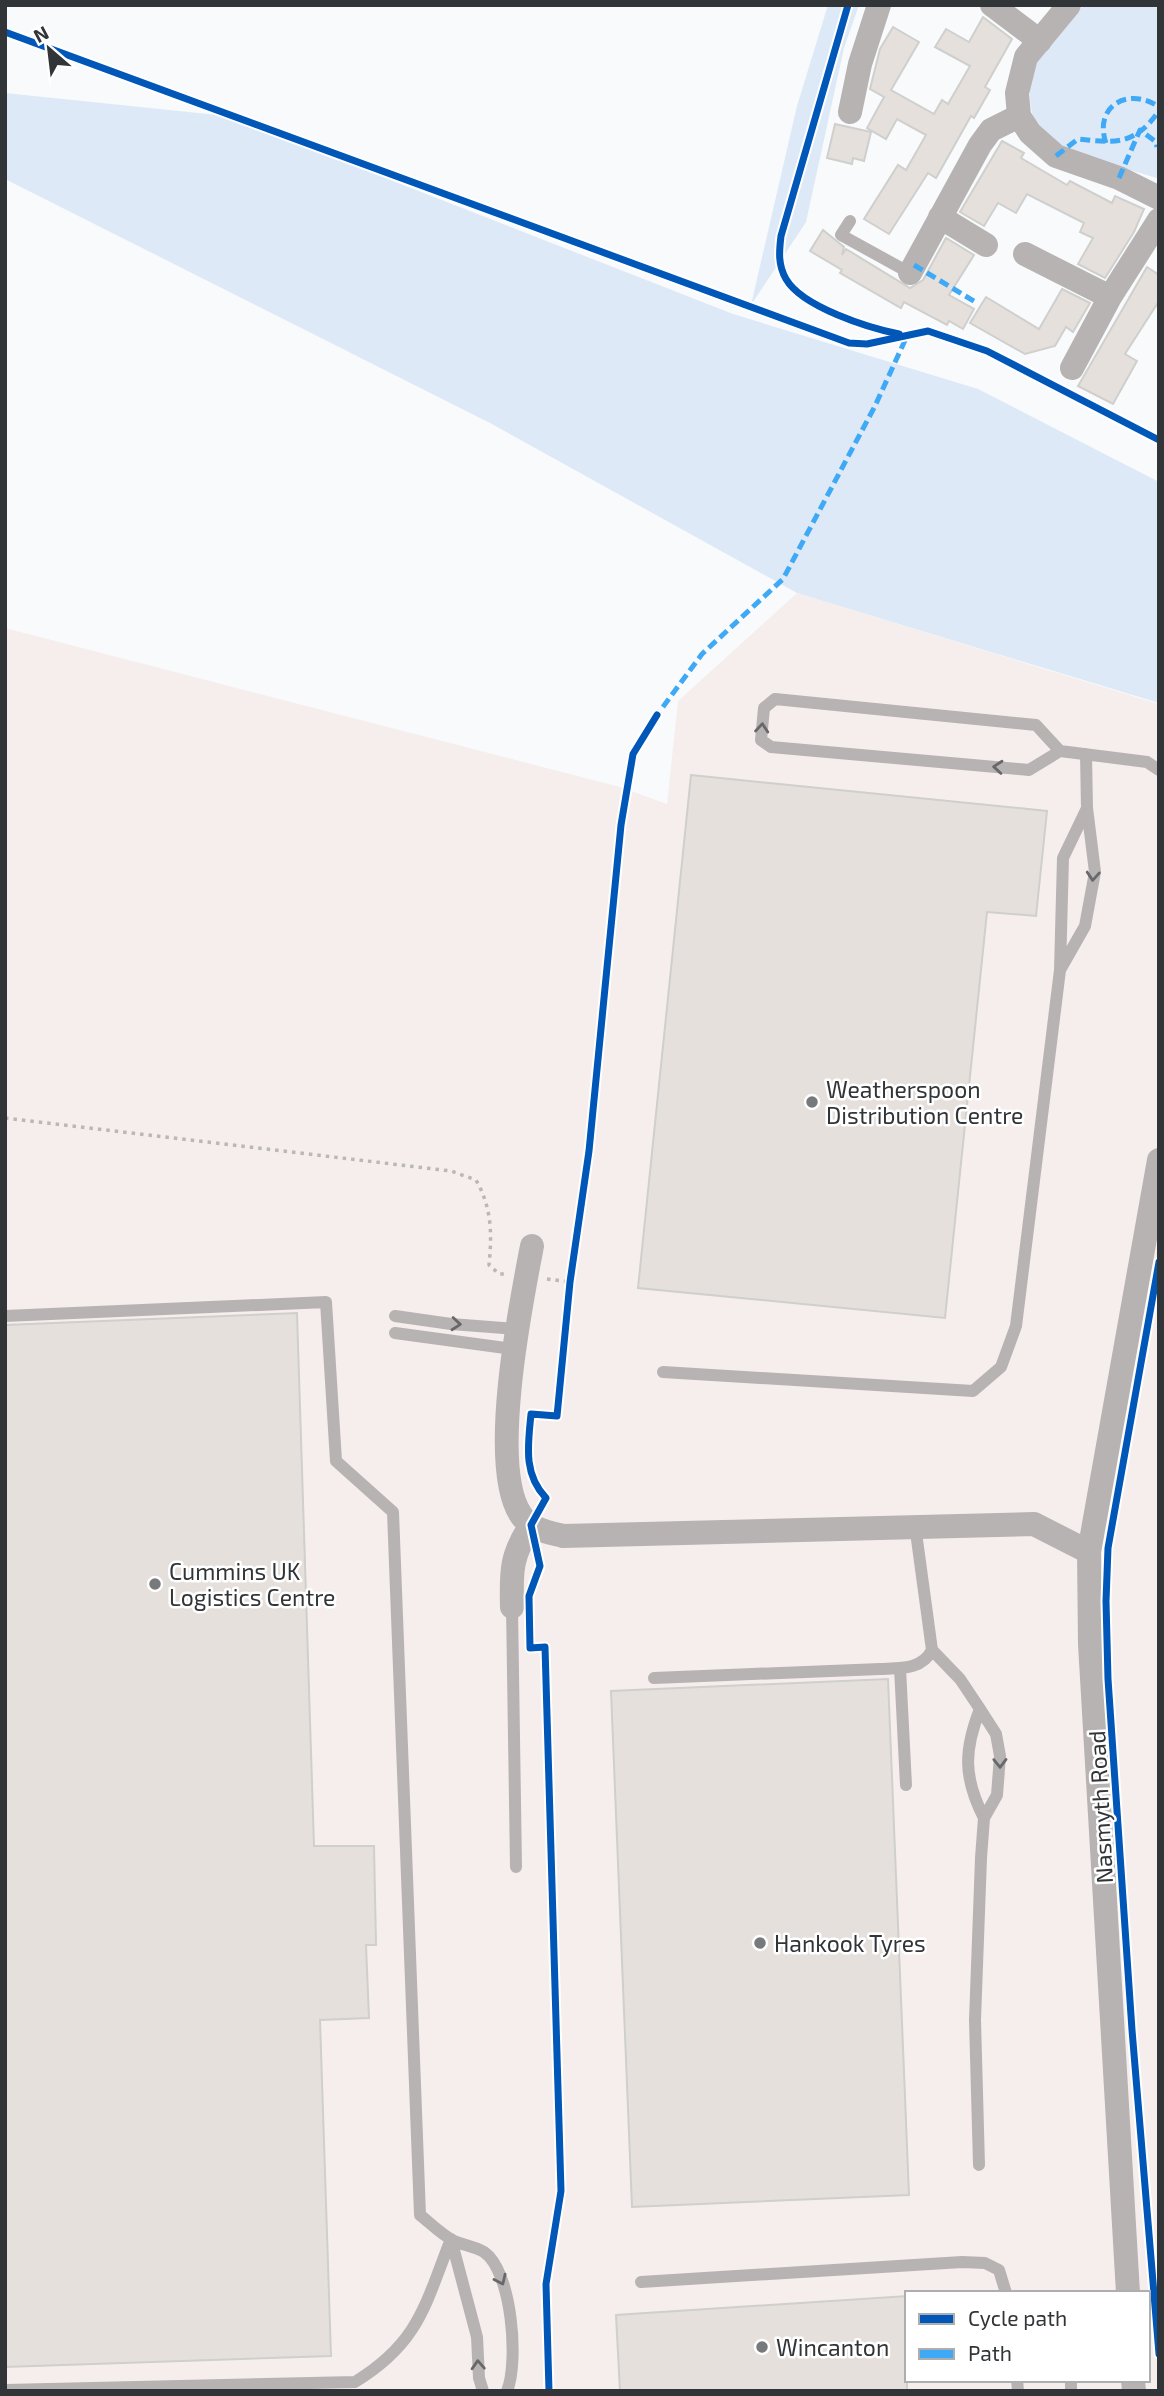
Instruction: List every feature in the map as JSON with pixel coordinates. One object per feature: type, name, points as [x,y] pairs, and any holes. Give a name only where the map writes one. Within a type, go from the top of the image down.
[{"type":"street","points":[[850,113],[860,64],[879,5]]},
{"type":"street","points":[[992,5],[1040,41]]},
{"type":"street","points":[[1069,5],[1026,57],[1020,74],[1019,116],[1030,133],[1056,156],[1119,178],[1159,198]]},
{"type":"street","points":[[910,273],[991,130],[1019,116]]},
{"type":"street","points":[[940,217],[986,245]]},
{"type":"street","points":[[1072,368],[1110,297],[1159,220]]},
{"type":"street","points":[[1025,254],[1110,297]]},
{"type":"street","name":"Nasmyth Road","points":[[1128,2291],[1090,1644],[1089,1552],[1159,1160]]},
{"type":"street","points":[[532,1246],[515,1339],[506,1468],[512,1498],[522,1516],[531,1525],[562,1536],[1034,1524],[1089,1552]]},
{"type":"street","points":[[512,1607],[511,1566],[518,1544],[531,1525]]},
{"type":"lane","points":[[850,221],[841,235],[910,273]]},
{"type":"lane","points":[[1060,751],[1036,725],[775,699],[764,708],[761,740],[771,747],[1029,770],[1060,751],[1147,762],[1159,770]]},
{"type":"lane","points":[[1060,970],[1085,926],[1095,872],[1087,808],[1086,754]]},
{"type":"lane","points":[[663,1372],[973,1391],[1001,1367],[1016,1326],[1060,970],[1063,858],[1087,808]]},
{"type":"lane","points":[[5,1316],[326,1302],[336,1461],[393,1512],[420,2215],[451,2239],[486,2253],[508,2295],[512,2379],[507,2391]]},
{"type":"lane","points":[[396,1316],[450,1324],[515,1339]]},
{"type":"lane","points":[[396,1333],[515,1339]]},
{"type":"lane","points":[[915,1525],[932,1650],[960,1679],[980,1709],[996,1734],[1000,1756],[997,1795],[984,1818],[975,2020],[979,2165]]},
{"type":"lane","points":[[512,1607],[516,1867]]},
{"type":"lane","points":[[654,1678],[900,1668],[921,1663],[932,1650]]},
{"type":"lane","points":[[900,1668],[906,1785]]},
{"type":"lane","points":[[980,1709],[968,1740],[968,1763],[970,1790],[984,1818]]},
{"type":"lane","points":[[5,2390],[355,2382],[383,2365],[408,2339],[422,2313],[451,2239]]},
{"type":"lane","points":[[451,2239],[477,2337],[479,2378],[483,2391]]},
{"type":"lane","points":[[641,2282],[962,2262],[985,2263],[999,2270],[1005,2291]]},
{"type":"path","points":[[5,1118],[451,1171],[476,1180],[485,1196],[492,1230],[489,1265],[499,1274],[570,1282]]},
{"type":"shaded area","points":[[828,5],[859,5],[844,48],[806,222],[751,305],[797,106]]},
{"type":"shaded area","points":[[1084,5],[1159,5],[1159,179],[1077,155],[1059,146],[1043,133],[1033,117],[1030,95],[1033,67],[1039,55]]},
{"type":"shaded area","points":[[5,93],[227,116],[733,314],[978,389],[1159,482],[1159,703],[797,593],[490,423],[5,179]]},
{"type":"shaded area","points":[[797,593],[1159,704],[1159,2391],[5,2391],[5,628],[620,787],[667,804],[678,701]]},
{"type":"building","points":[[983,17],[1012,39],[985,87],[990,90],[974,118],[971,116],[936,178],[928,173],[889,234],[864,219],[898,165],[906,170],[926,135],[897,119],[886,139],[867,128],[884,97],[870,89],[880,49],[893,27],[919,42],[891,90],[934,114],[942,100],[948,104],[970,66],[935,47],[946,29],[969,42]]},
{"type":"building","points":[[835,124],[871,132],[864,161],[853,158],[852,164],[827,158]]},
{"type":"building","points":[[1002,141],[1024,153],[1021,158],[1067,185],[1070,181],[1112,203],[1115,196],[1144,209],[1134,232],[1105,278],[1078,264],[1093,238],[1080,232],[1084,223],[1027,194],[1016,213],[998,203],[984,226],[960,212]]},
{"type":"building","points":[[823,230],[844,247],[842,255],[846,249],[910,288],[923,280],[946,238],[974,255],[949,295],[974,309],[963,329],[949,321],[947,325],[904,302],[901,308],[840,273],[842,270],[810,251]]},
{"type":"building","points":[[1147,267],[1159,275],[1159,301],[1125,354],[1137,361],[1113,404],[1078,386]]},
{"type":"building","points":[[1062,289],[1090,303],[1073,332],[1066,327],[1055,346],[1025,354],[970,323],[986,297],[1039,329]]},
{"type":"building","name":"Weatherspoon Distribution Centre","points":[[691,775],[1047,811],[1036,916],[987,912],[945,1318],[638,1288]]},
{"type":"building","name":"Cummins UK Logistics Centre","points":[[297,1313],[314,1846],[374,1846],[376,1945],[366,1945],[369,2018],[320,2020],[331,2356],[5,2367],[5,1325]]},
{"type":"building","name":"Hankook Tyres","points":[[888,1679],[909,2195],[632,2207],[611,1691]]},
{"type":"building","name":"Wincanton","points":[[905,2296],[907,2391],[620,2391],[616,2315]]},
{"type":"marked path","points":[[1106,143],[1103,130],[1105,119],[1116,103],[1136,99],[1159,107]]},
{"type":"marked path","points":[[1056,156],[1078,139],[1123,140],[1141,131],[1159,111]]},
{"type":"marked path","points":[[1119,178],[1140,130],[1156,142],[1157,147]]},
{"type":"marked path","points":[[914,265],[977,303]]},
{"type":"marked path","points":[[654,719],[702,654],[783,579],[875,406],[907,336],[903,335]]},
{"type":"cycle path","points":[[848,5],[781,236],[780,263],[786,279],[806,299],[837,315],[899,334]]},
{"type":"cycle path","points":[[5,32],[849,343],[867,344],[928,331],[987,351],[1159,440]]},
{"type":"cycle path","points":[[549,2391],[546,2284],[561,2191],[545,1647],[530,1648],[529,1596],[540,1566],[531,1525],[546,1498],[530,1469],[529,1437],[531,1414],[557,1416],[570,1282],[589,1151],[621,825],[633,754],[657,715]]},
{"type":"cycle path","points":[[1159,1262],[1108,1548],[1106,1601],[1108,1679],[1132,2030],[1159,2354]]},
{"type":"place","name":"Weatherspoon Distribution Centre","points":[[812,1102]]},
{"type":"place","name":"Cummins UK Logistics Centre","points":[[155,1584]]},
{"type":"place","name":"Hankook Tyres","points":[[760,1943]]},
{"type":"place","name":"Wincanton","points":[[762,2347]]}]
